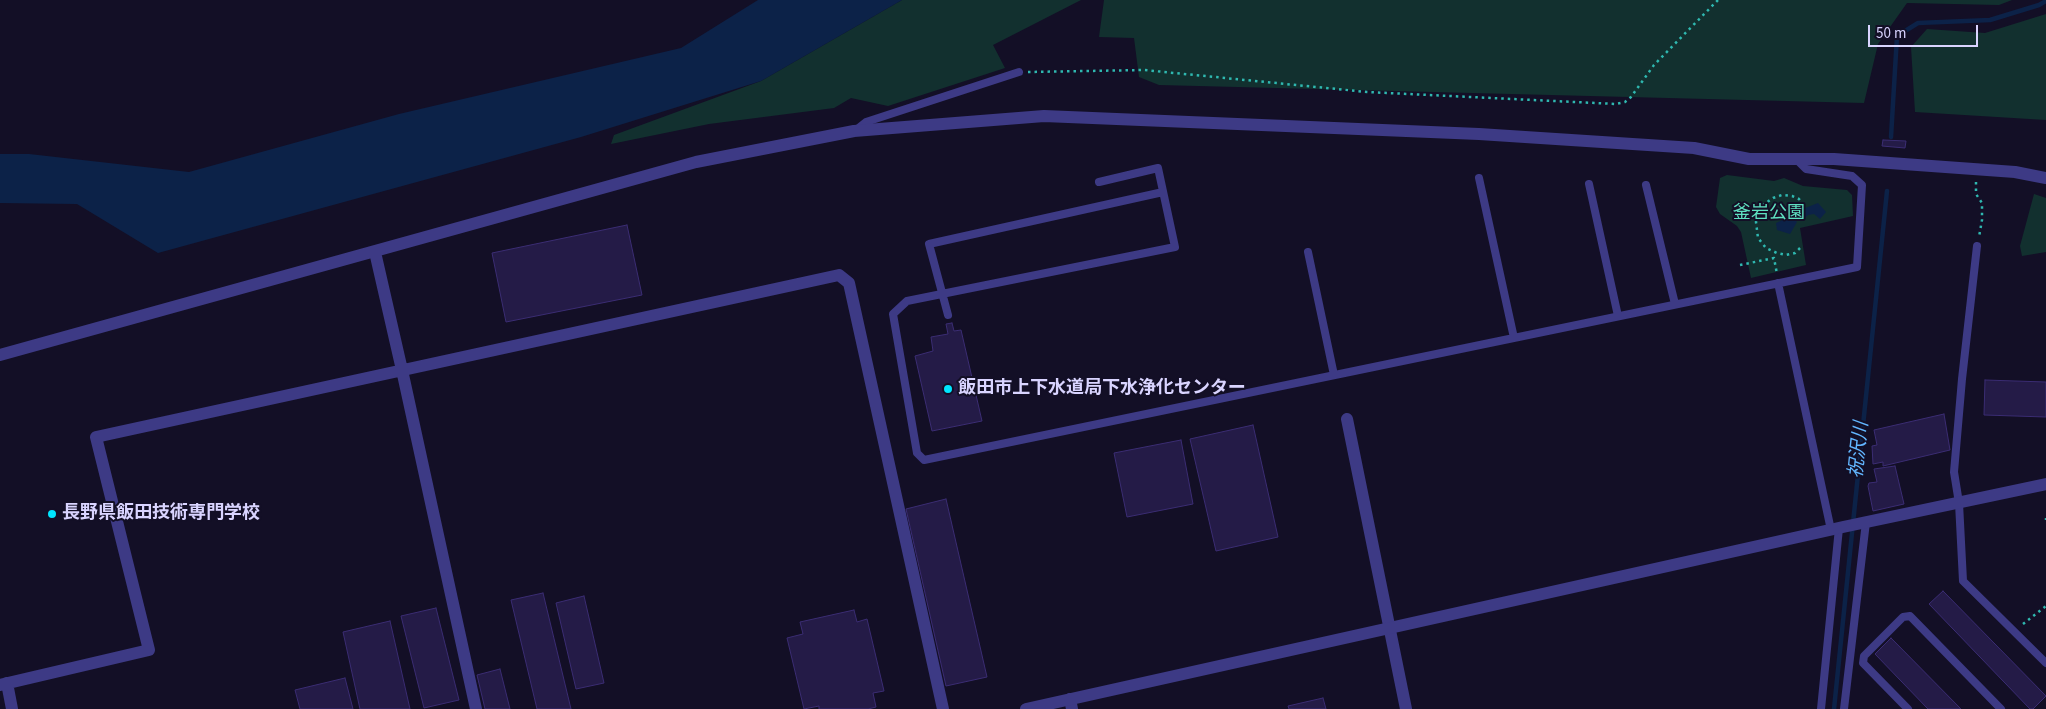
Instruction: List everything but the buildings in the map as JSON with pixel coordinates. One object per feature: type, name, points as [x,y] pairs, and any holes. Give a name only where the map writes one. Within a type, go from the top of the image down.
[{"type":"street","points":[[0,355],[696,162],[854,131],[1044,116],[1479,134],[1694,148],[1749,159],[1795,158],[2014,172],[2046,178]]},
{"type":"street","points":[[375,252],[476,709]]},
{"type":"street","points":[[12,709],[3,684],[149,650],[96,437],[839,275],[849,283],[943,709]]},
{"type":"street","points":[[1347,419],[1406,709]]},
{"type":"street","points":[[1026,709],[1071,704],[1389,628],[2046,484]]},
{"type":"lane","points":[[854,131],[866,122],[1019,72]]},
{"type":"lane","points":[[1099,182],[1158,168],[1175,247],[907,302],[893,314],[917,453],[924,460],[1857,266],[1862,185],[1852,176],[1806,169],[1795,158]]},
{"type":"lane","points":[[1479,178],[1514,338]]},
{"type":"lane","points":[[1589,184],[1618,316]]},
{"type":"lane","points":[[1646,185],[1675,304]]},
{"type":"lane","points":[[948,315],[929,244],[1163,192]]},
{"type":"lane","points":[[1977,246],[1954,472],[1959,503],[1963,581],[2046,663]]},
{"type":"lane","points":[[1308,252],[1334,375]]},
{"type":"lane","points":[[1778,283],[1838,529],[1821,709]]},
{"type":"lane","points":[[1844,709],[1865,523]]},
{"type":"lane","points":[[1908,709],[1863,664],[1864,656],[1903,617],[1910,616],[2001,709]]},
{"type":"path","points":[[1019,72],[1144,70],[1367,92],[1616,104],[1625,102],[1631,97],[1654,65],[1718,0]]},
{"type":"path","points":[[1976,194],[1982,203],[1982,220],[1977,246]]},
{"type":"path","points":[[1800,248],[1794,253],[1786,255],[1766,248],[1758,238],[1757,214],[1763,205],[1773,198],[1782,195],[1799,199],[1804,205]]},
{"type":"path","points":[[1772,251],[1778,283]]},
{"type":"path","points":[[1740,265],[1774,258]]},
{"type":"path","points":[[2013,631],[2046,606]]},
{"type":"green space","points":[[902,0],[1081,0],[993,45],[1005,68],[888,106],[851,98],[834,108],[709,124],[611,144],[614,135],[761,81]]},
{"type":"green space","points":[[1104,0],[2012,0],[1999,5],[1907,3],[1878,44],[1864,103],[1159,85],[1139,77],[1134,38],[1099,37]]},
{"type":"green space","points":[[2046,14],[2046,120],[1915,112],[1911,47],[1927,29],[1985,33]]},
{"type":"green space","name":"釜岩公園","points":[[1727,175],[1774,181],[1784,178],[1803,186],[1847,190],[1852,195],[1853,216],[1800,228],[1806,265],[1751,278],[1741,232],[1737,226],[1720,214],[1716,207],[1720,178]]},
{"type":"green space","points":[[2034,194],[2046,198],[2046,252],[2022,256],[2020,246]]},
{"type":"water","points":[[758,0],[902,0],[761,81],[581,137],[158,253],[77,204],[0,203],[0,154],[29,154],[189,172],[399,114],[681,48]]},
{"type":"water","points":[[1818,203],[1826,212],[1820,219],[1814,214],[1800,219],[1795,212]]},
{"type":"water","points":[[1791,216],[1797,222],[1790,234],[1777,230],[1776,223]]},
{"type":"waterway","name":"祝沢川","points":[[1891,137],[1897,36],[1918,23],[1990,20],[2039,5],[2046,1]]},
{"type":"waterway","name":"祝沢川","points":[[1834,709],[1887,191]]},
{"type":"place","name":"飯田市上下水道局下水浄化センター","points":[[948,389]]},
{"type":"place","name":"長野県飯田技術専門学校","points":[[52,514]]}]
